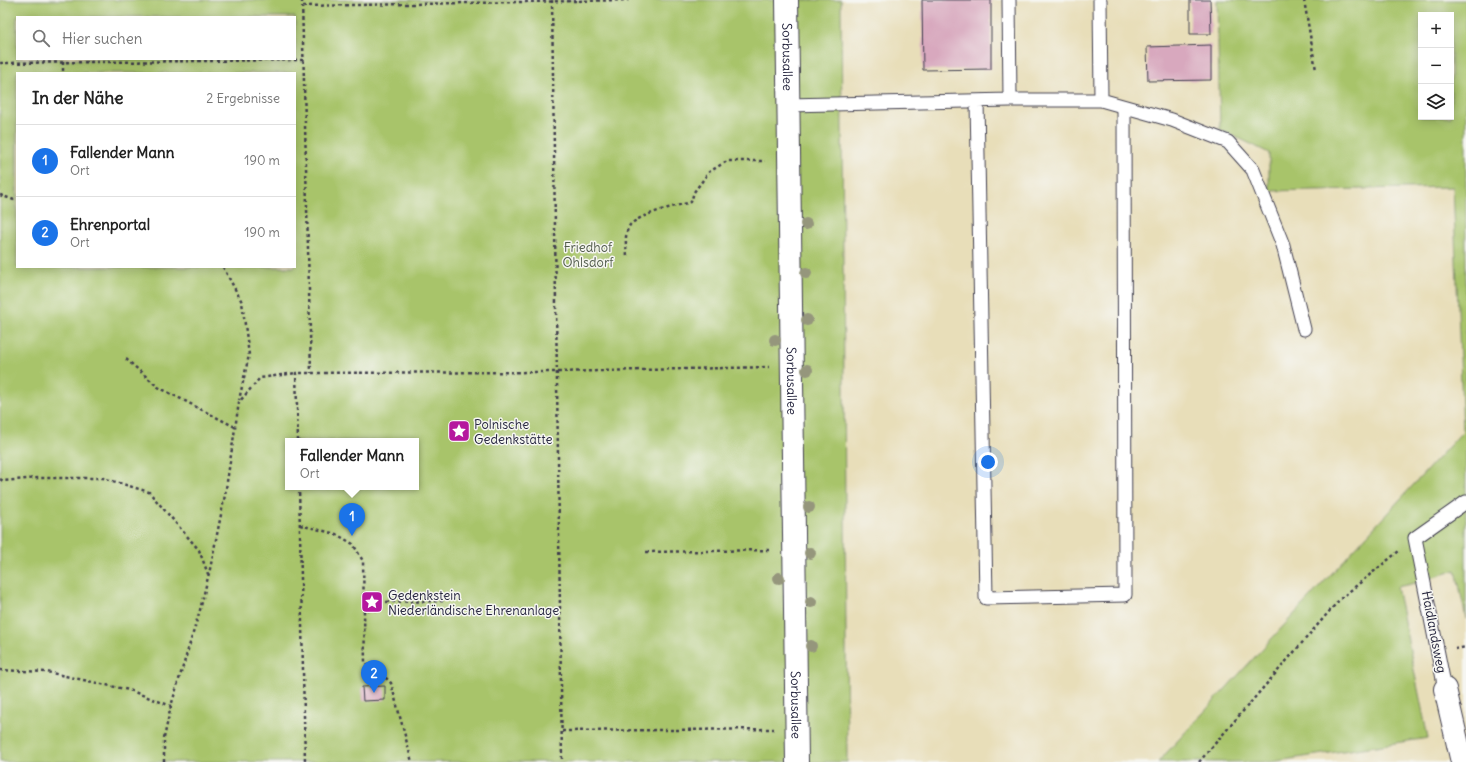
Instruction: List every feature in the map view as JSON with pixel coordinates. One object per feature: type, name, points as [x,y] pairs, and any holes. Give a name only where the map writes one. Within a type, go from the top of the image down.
[{"type":"street","name":"Sorbusallee","points":[[787,0],[797,762]]},
{"type":"street","name":"Haidlandsweg","points":[[1445,689],[1460,726],[1462,762]]},
{"type":"lane","points":[[1009,0],[1010,100]]},
{"type":"lane","points":[[1100,0],[1101,100]]},
{"type":"lane","points":[[788,105],[1010,100],[1101,100],[1172,120],[1228,142],[1253,170],[1283,245],[1304,329]]},
{"type":"lane","points":[[977,101],[986,598],[1125,595],[1124,107]]},
{"type":"lane","points":[[1415,538],[1466,502]]},
{"type":"lane","name":"Haidlandsweg","points":[[1415,538],[1445,689]]},
{"type":"path","points":[[302,0],[311,373]]},
{"type":"path","points":[[303,6],[629,0]]},
{"type":"path","points":[[1304,0],[1316,70]]},
{"type":"path","points":[[552,1],[562,762]]},
{"type":"path","points":[[0,63],[303,60]]},
{"type":"path","points":[[63,62],[63,72]]},
{"type":"path","points":[[627,256],[626,236],[630,226],[642,217],[691,202],[694,192],[709,172],[727,162],[765,161]]},
{"type":"path","points":[[0,195],[16,201]]},
{"type":"path","points":[[164,762],[164,738],[171,706],[200,610],[225,495],[238,402],[249,355],[242,302],[224,268]]},
{"type":"path","points":[[126,359],[158,387],[235,427]]},
{"type":"path","points":[[238,402],[260,378],[296,373],[557,372],[792,367]]},
{"type":"path","points":[[296,373],[298,438]]},
{"type":"path","points":[[0,479],[3,481],[39,478],[103,478],[149,492],[199,550],[208,575]]},
{"type":"path","points":[[299,490],[305,762]]},
{"type":"path","points":[[300,525],[336,534],[353,544],[362,561],[365,663],[380,672],[391,682],[412,762]]},
{"type":"path","points":[[1199,762],[1340,599],[1415,538]]},
{"type":"path","points":[[646,552],[772,550]]},
{"type":"path","points":[[363,594],[380,594],[380,610],[363,610]]},
{"type":"path","points":[[380,602],[444,601]]},
{"type":"path","points":[[0,670],[47,672],[130,690],[171,706]]},
{"type":"path","points":[[562,731],[774,729]]},
{"type":"green space","name":"Friedhof Ohlsdorf","points":[[0,0],[841,0],[847,762],[0,762]]},
{"type":"green space","points":[[1217,0],[1466,0],[1466,619],[1456,570],[1397,587],[1428,738],[1271,762],[1158,762],[1463,431],[1453,187],[1269,191],[1269,153],[1220,129]]},
{"type":"building","points":[[922,0],[991,0],[991,69],[923,70]]},
{"type":"building","points":[[1190,0],[1210,0],[1211,34],[1190,34]]},
{"type":"building","points":[[1211,45],[1211,80],[1148,81],[1147,47]]},
{"type":"building","points":[[385,686],[385,700],[363,701],[362,687]]},
{"type":"place","name":"Polnische Gedenkstätte","points":[[459,431]]},
{"type":"place","name":"Fallender Mann","points":[[352,536]]},
{"type":"place","name":"Gedenkstein Niederländische Ehrenanlage","points":[[372,602]]},
{"type":"place","name":"Ehrenportal","points":[[374,693]]}]
